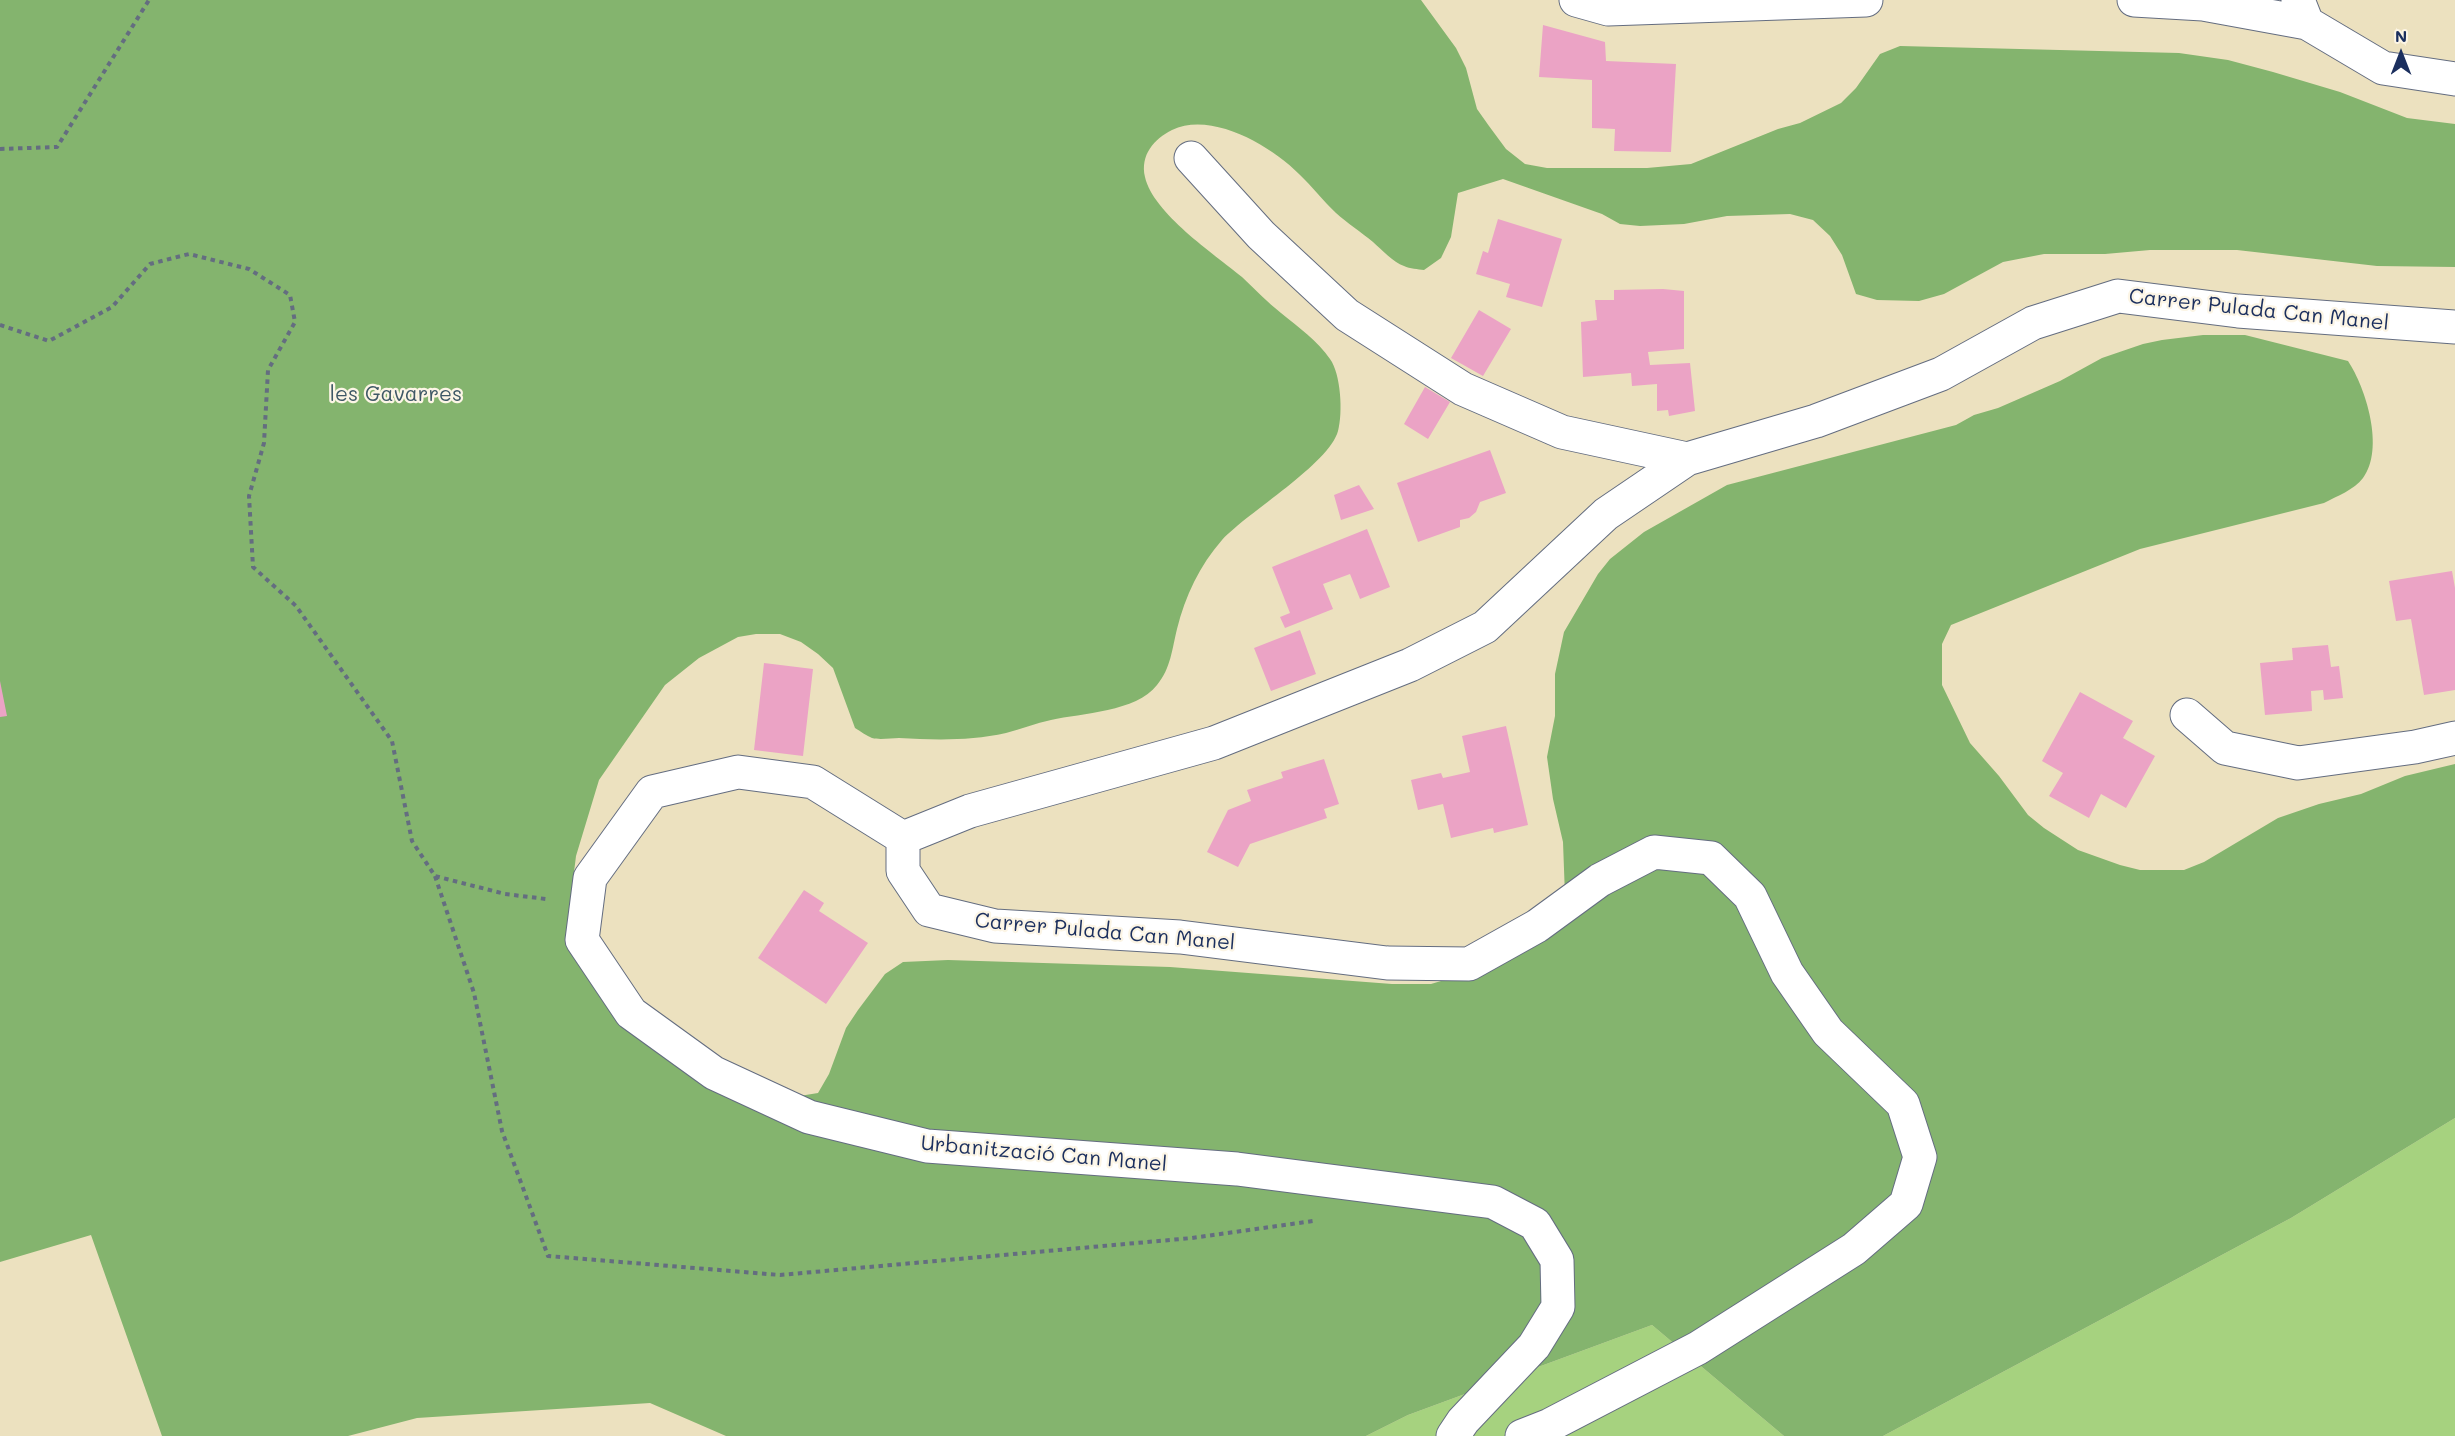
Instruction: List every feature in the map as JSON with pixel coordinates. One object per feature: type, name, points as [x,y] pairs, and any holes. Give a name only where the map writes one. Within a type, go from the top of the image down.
[{"type":"street","points":[[1576,0],[1608,9],[1866,0]]},
{"type":"street","points":[[2134,0],[2303,12],[2383,68],[2455,79]]},
{"type":"street","points":[[1191,158],[1261,235],[1347,315],[1463,389],[1562,432],[1687,459]]},
{"type":"street","name":"Carrer Pulada Can Manel","points":[[1522,1436],[1550,1425],[1698,1348],[1854,1249],[1906,1204],[1920,1157],[1903,1104],[1828,1032],[1787,973],[1750,896],[1711,858],[1654,852],[1600,880],[1536,926],[1469,964],[1387,963],[1180,938],[996,926],[929,910],[903,871],[903,838],[970,811],[1214,743],[1410,665],[1485,627],[1606,514],[1687,459],[1816,421],[1941,374],[2033,323],[2118,296],[2238,311],[2455,327]]},
{"type":"street","points":[[2187,715],[2225,748],[2298,764],[2415,747],[2455,738]]},
{"type":"street","name":"Urbanització Can Manel","points":[[903,838],[813,782],[738,772],[652,792],[590,878],[582,940],[631,1012],[714,1073],[809,1117],[927,1146],[1237,1169],[1493,1202],[1535,1224],[1557,1260],[1558,1307],[1534,1346],[1463,1421],[1453,1436]]},
{"type":"path","points":[[0,149],[57,147],[149,0]]},
{"type":"path","points":[[0,325],[49,341],[112,307],[150,264],[189,254],[249,269],[290,295],[295,322],[268,370],[264,443],[249,496],[253,567],[296,606],[392,741],[412,841],[435,876],[474,993],[502,1131],[548,1256],[780,1275],[1192,1238],[1320,1220]]},
{"type":"path","points":[[435,876],[505,894],[587,905]]},
{"type":"green space","name":"les Gavarres","points":[[0,0],[1421,0],[1456,48],[1466,68],[1477,109],[1506,149],[1525,164],[1547,168],[1647,168],[1691,164],[1778,129],[1800,123],[1841,103],[1856,88],[1880,54],[1900,46],[2179,53],[2228,60],[2273,72],[2340,92],[2407,118],[2455,124],[2455,267],[2377,266],[2237,250],[2150,250],[2105,254],[2044,254],[2003,262],[1944,294],[1919,301],[1877,300],[1856,294],[1842,255],[1830,236],[1813,220],[1790,214],[1727,216],[1684,224],[1640,226],[1620,224],[1602,214],[1503,179],[1458,193],[1451,237],[1441,258],[1424,270],[1409,268],[1392,259],[1340,217],[1287,163],[1257,143],[1240,134],[1205,125],[1188,125],[1172,130],[1154,143],[1147,155],[1144,169],[1150,191],[1186,232],[1242,277],[1325,352],[1337,374],[1340,414],[1338,431],[1320,458],[1222,540],[1200,570],[1180,617],[1168,665],[1162,679],[1148,694],[1122,706],[1045,721],[993,736],[952,739],[875,739],[855,728],[833,668],[818,654],[801,642],[780,634],[738,637],[699,658],[665,685],[599,780],[576,856],[566,937],[744,1105],[818,1093],[829,1074],[846,1028],[885,974],[903,962],[948,960],[1170,967],[1392,984],[1431,984],[1451,978],[1566,923],[1563,842],[1553,799],[1547,757],[1555,716],[1555,674],[1564,632],[1598,574],[1610,559],[1644,532],[1727,485],[1956,425],[1974,415],[1998,408],[2060,381],[2102,358],[2143,344],[2203,335],[2245,335],[2348,361],[2361,387],[2373,435],[2369,466],[2363,478],[2350,489],[2324,503],[2140,549],[1951,625],[1942,644],[1942,685],[1970,743],[1999,776],[2028,815],[2078,850],[2140,870],[2184,870],[2204,862],[2278,818],[2319,804],[2361,794],[2405,776],[2455,764],[2455,1118],[2291,1218],[1883,1436],[1784,1436],[1652,1325],[1408,1415],[1366,1436],[726,1436],[650,1403],[417,1418],[348,1436],[162,1436],[91,1235],[0,1262]]},
{"type":"green space","points":[[2455,1118],[2455,1436],[1883,1436],[2291,1218]]},
{"type":"green space","points":[[1652,1325],[1784,1436],[1366,1436],[1408,1415]]},
{"type":"building","points":[[1543,25],[1605,42],[1606,61],[1676,64],[1671,152],[1614,151],[1615,129],[1592,128],[1592,80],[1539,77]]},
{"type":"building","points":[[1498,219],[1562,239],[1542,307],[1506,297],[1510,284],[1476,274],[1483,251],[1488,253]]},
{"type":"building","points":[[1614,290],[1684,291],[1684,349],[1648,352],[1650,365],[1690,363],[1695,411],[1669,416],[1668,410],[1657,411],[1657,384],[1632,386],[1631,373],[1583,377],[1581,322],[1597,320],[1595,300],[1614,300]]},
{"type":"building","points":[[1479,310],[1511,329],[1483,376],[1451,358]]},
{"type":"building","points":[[1425,387],[1450,402],[1428,439],[1404,424]]},
{"type":"building","points":[[1490,450],[1506,493],[1480,502],[1476,512],[1469,518],[1460,520],[1460,527],[1418,542],[1397,483]]},
{"type":"building","points":[[1359,485],[1374,509],[1341,520],[1334,495]]},
{"type":"building","points":[[1367,529],[1390,587],[1360,599],[1350,574],[1323,584],[1333,609],[1285,628],[1280,617],[1290,613],[1272,567]]},
{"type":"building","points":[[2452,571],[2455,588],[2455,690],[2424,695],[2411,619],[2396,621],[2389,581]]},
{"type":"building","points":[[1300,630],[1316,674],[1271,691],[1254,648]]},
{"type":"building","points":[[2328,645],[2331,667],[2339,666],[2343,698],[2324,700],[2323,690],[2311,691],[2312,711],[2265,715],[2260,663],[2293,660],[2292,648]]},
{"type":"building","points":[[764,663],[813,669],[803,756],[754,750]]},
{"type":"building","points":[[0,681],[7,716],[0,717]]},
{"type":"building","points":[[2080,692],[2133,721],[2123,738],[2155,756],[2126,808],[2101,794],[2089,818],[2049,796],[2063,773],[2042,761]]},
{"type":"building","points":[[1506,726],[1528,825],[1494,833],[1493,828],[1451,838],[1443,804],[1418,810],[1411,780],[1441,773],[1443,778],[1470,772],[1462,736]]},
{"type":"building","points":[[1324,759],[1339,804],[1324,809],[1327,818],[1250,844],[1238,867],[1207,852],[1228,810],[1251,801],[1247,790],[1283,778],[1281,772]]},
{"type":"building","points":[[804,890],[824,903],[819,911],[868,943],[826,1004],[758,958]]}]
